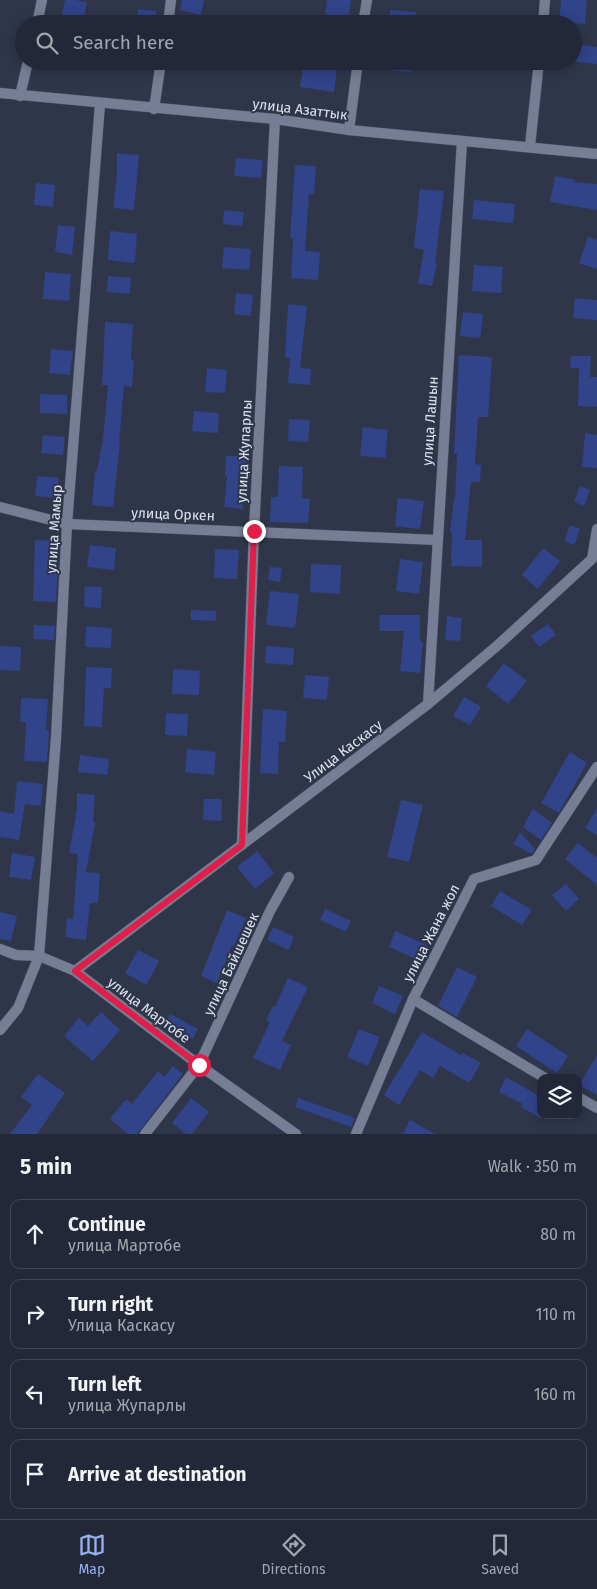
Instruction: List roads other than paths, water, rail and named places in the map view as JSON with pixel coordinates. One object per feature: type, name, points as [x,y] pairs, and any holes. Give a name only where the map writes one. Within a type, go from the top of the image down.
[{"type":"street","points":[[39,15],[42,0]]},
{"type":"street","points":[[170,15],[172,0]]},
{"type":"street","points":[[364,15],[367,0]]},
{"type":"street","points":[[544,15],[545,0]]},
{"type":"street","points":[[20,96],[26,70]]},
{"type":"street","points":[[154,109],[160,70]]},
{"type":"street","points":[[349,130],[357,70]]},
{"type":"street","points":[[530,146],[538,70]]},
{"type":"street","name":"улица Азаттык","points":[[0,93],[100,104],[276,119],[349,130],[530,146],[597,154]]},
{"type":"street","name":"улица Мамыр","points":[[39,956],[56,738],[67,524],[100,104]]},
{"type":"street","name":"улица Жупарлы","points":[[242,845],[254,531],[276,119]]},
{"type":"street","name":"улица Лашын","points":[[428,704],[462,141]]},
{"type":"street","name":"улица Оркен","points":[[0,507],[67,524],[437,540]]},
{"type":"street","name":"Улица Каскасу","points":[[75,971],[428,704],[498,645],[592,559],[597,529]]},
{"type":"street","name":"улица Жана жол","points":[[356,1134],[412,999],[474,879],[536,860],[597,767]]},
{"type":"street","name":"улица Байшешек","points":[[145,1134],[199,1065],[270,911],[289,877]]},
{"type":"street","name":"улица Мартобе","points":[[0,949],[16,955],[39,956],[75,971],[199,1065],[296,1134]]},
{"type":"street","points":[[0,1030],[18,1008],[39,956]]},
{"type":"street","points":[[412,999],[539,1074]]},
{"type":"street","points":[[582,1099],[597,1108]]}]
